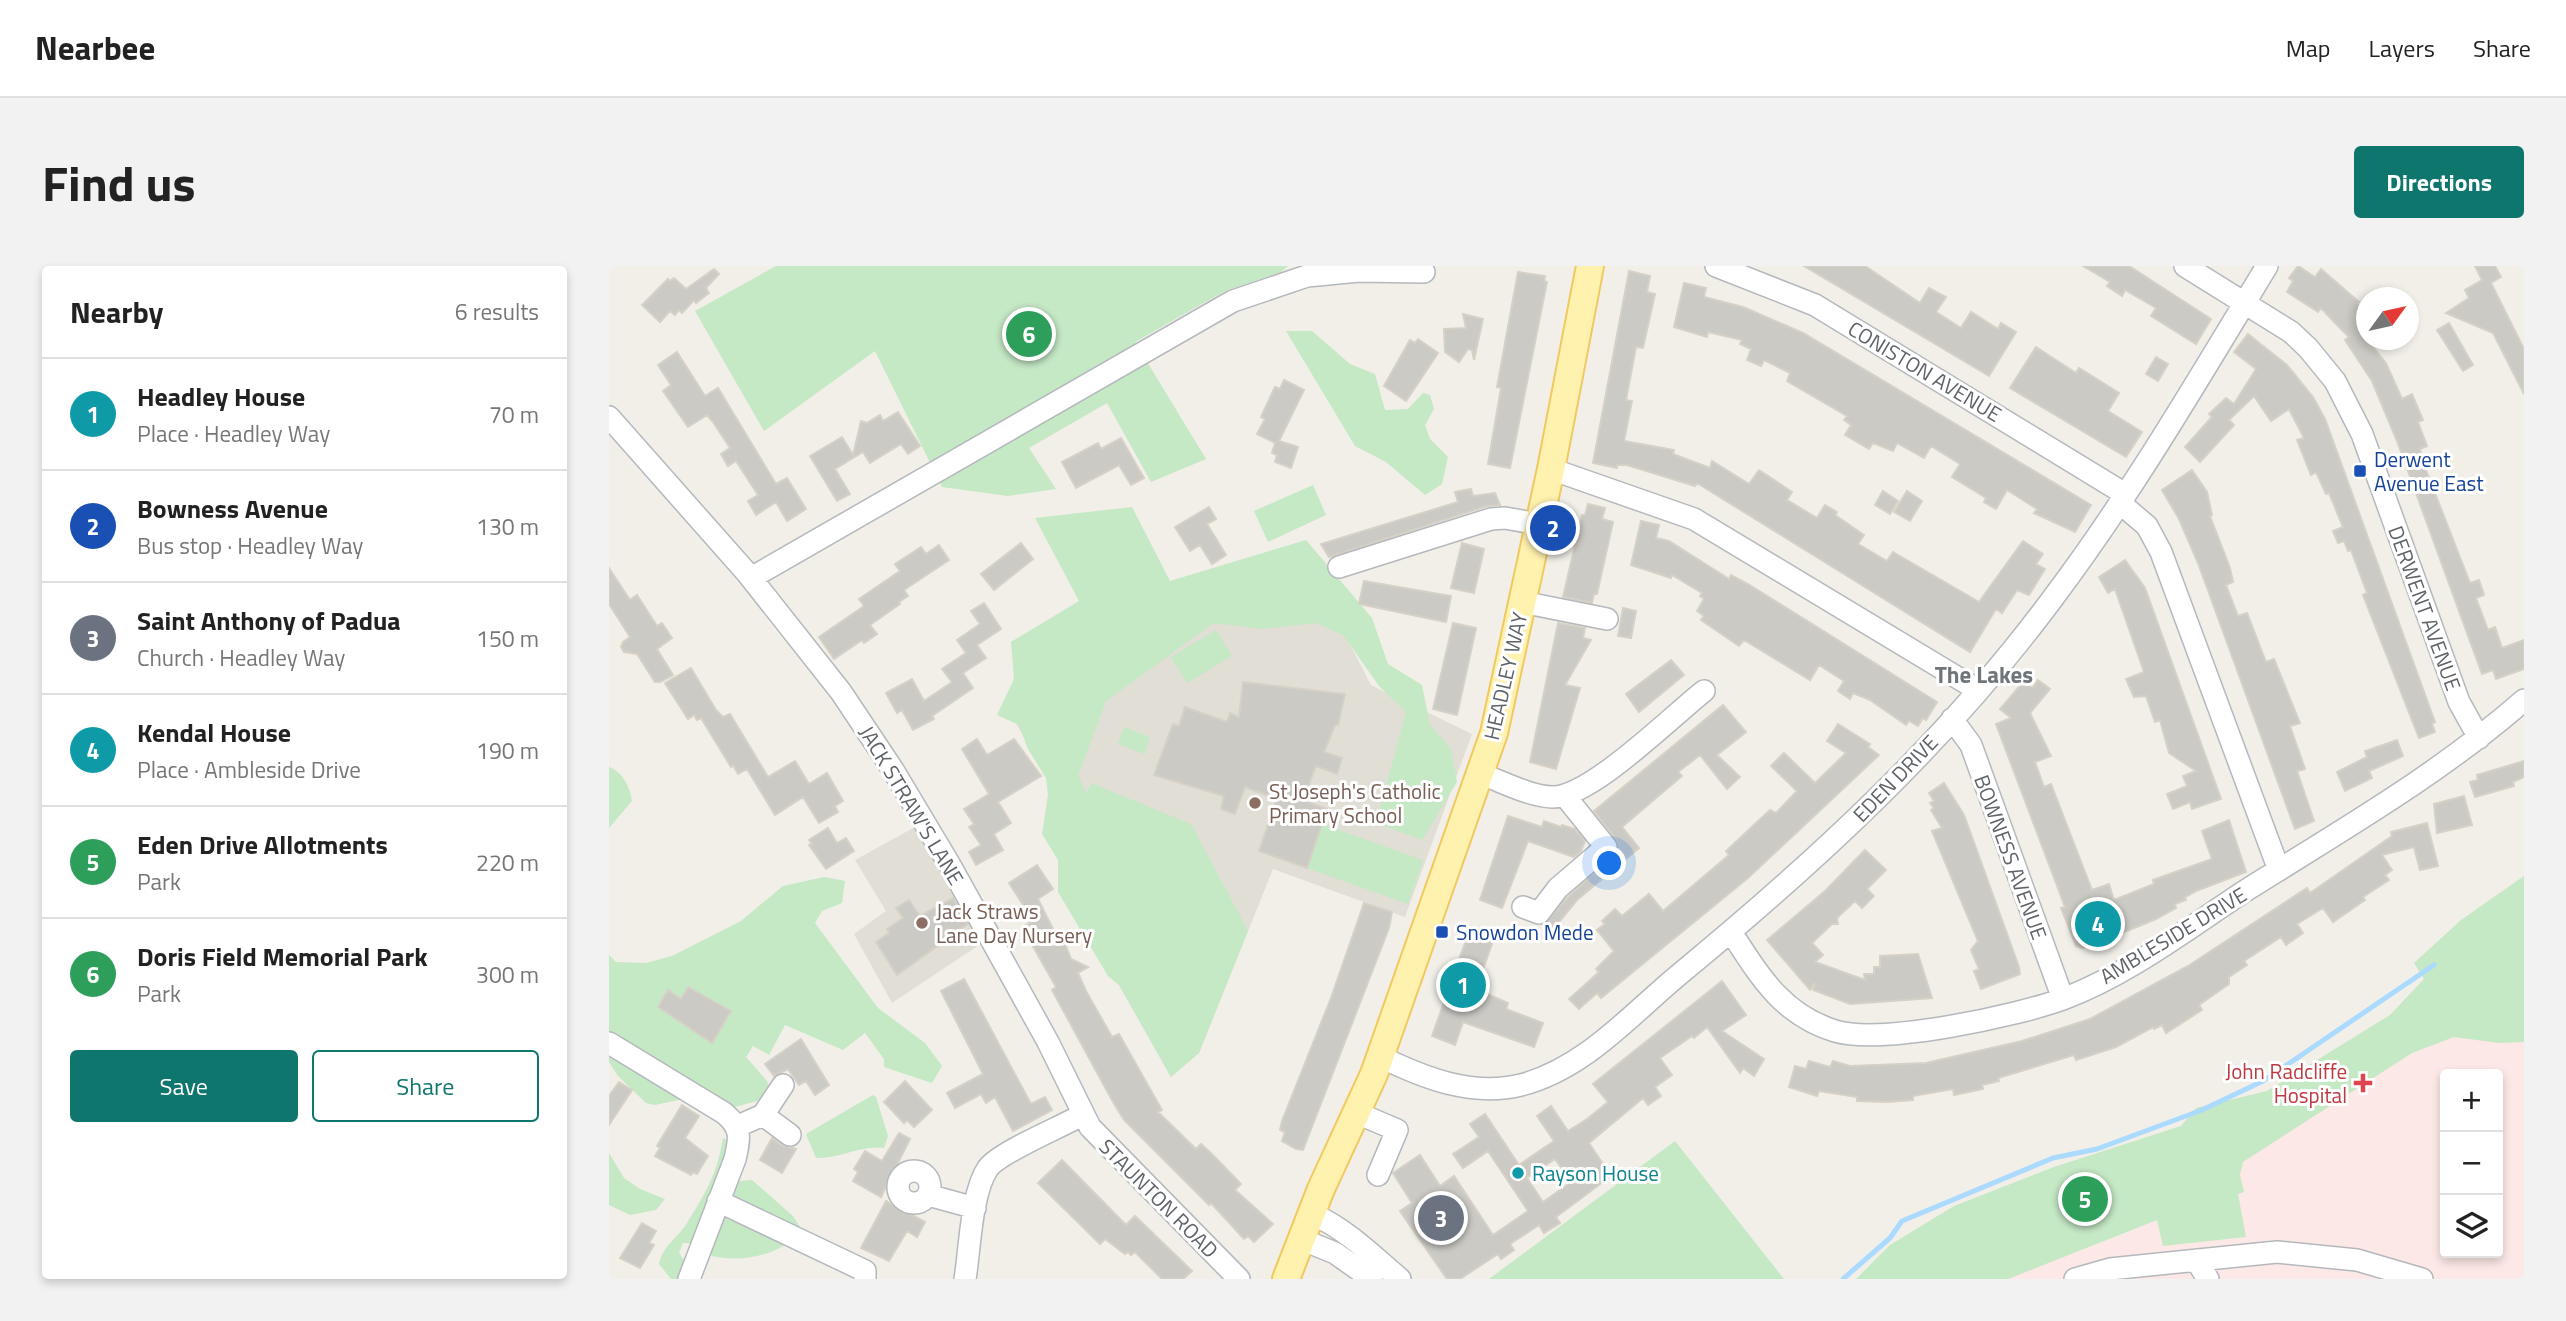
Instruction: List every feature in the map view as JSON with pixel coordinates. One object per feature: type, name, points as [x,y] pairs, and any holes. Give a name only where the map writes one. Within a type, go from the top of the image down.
[{"type":"main road","name":"HEADLEY WAY","points":[[1305,1279],[1310,1243],[1319,1217],[1361,1115],[1494,733],[1551,469],[1590,266]]},
{"type":"main road","name":"HEADLEY WAY","points":[[1286,1279],[1310,1243]]},
{"type":"street","name":"CONISTON AVENUE","points":[[1716,266],[1815,304],[2123,499],[2155,539],[2279,870]]},
{"type":"street","name":"DERWENT AVENUE","points":[[2185,266],[2245,302],[2308,348],[2347,401],[2459,702],[2479,738]]},
{"type":"street","name":"EDEN DRIVE","points":[[1378,1065],[1480,1089],[1519,1085],[1555,1074],[1576,1063],[1731,932],[1864,811],[1978,690],[2053,599],[2123,499],[2267,266]]},
{"type":"street","points":[[751,578],[1233,301],[1307,276],[1359,271],[1424,272]]},
{"type":"street","name":"JACK STRAW'S LANE","points":[[609,417],[751,578],[841,692],[893,769],[951,867],[1048,1042],[1082,1115]]},
{"type":"street","points":[[1551,469],[1694,519],[1978,690]]},
{"type":"street","points":[[1339,567],[1491,519],[1505,518],[1539,524]]},
{"type":"street","points":[[1522,602],[1607,619]]},
{"type":"street","points":[[1481,774],[1541,796],[1566,796],[1601,776],[1631,739],[1704,691]]},
{"type":"street","name":"AMBLESIDE DRIVE","points":[[1731,932],[1764,982],[1784,1004],[1809,1021],[1850,1034],[1861,1036],[1929,1029],[2063,999],[2144,957],[2279,870],[2479,738],[2524,700]]},
{"type":"street","name":"BOWNESS AVENUE","points":[[1952,719],[1971,745],[2063,999]]},
{"type":"street","points":[[1523,907],[1539,913],[1558,888],[1610,853],[1566,796]]},
{"type":"street","points":[[609,1042],[623,1054],[724,1113],[738,1126],[740,1140],[735,1160],[689,1279]]},
{"type":"street","points":[[738,1126],[763,1115],[783,1086]]},
{"type":"street","points":[[763,1115],[790,1135]]},
{"type":"street","points":[[965,1279],[981,1183],[993,1163],[1082,1115]]},
{"type":"street","name":"STAUNTON ROAD","points":[[1082,1115],[1103,1141],[1239,1279]]},
{"type":"street","points":[[1361,1115],[1397,1130],[1377,1175]]},
{"type":"street","points":[[928,1195],[975,1208]]},
{"type":"street","points":[[718,1201],[870,1276]]},
{"type":"street","points":[[1319,1217],[1400,1279]]},
{"type":"street","points":[[1310,1243],[1343,1259],[1372,1279]]},
{"type":"street","points":[[2075,1279],[2111,1269],[2277,1252],[2336,1256],[2422,1279]]},
{"type":"street","points":[[2196,1260],[2208,1279]]},
{"type":"shaded area","name":"St Joseph's Catholic Primary School","points":[[1301,550],[1371,685],[1472,734],[1405,917],[1273,869],[1199,1053],[1171,1077],[1068,894],[1087,866],[1056,791],[1011,715]]},
{"type":"shaded area","name":"Jack Straws Lane Day Nursery","points":[[915,827],[985,941],[892,1003],[854,934],[886,911],[855,860]]},
{"type":"shaded area","name":"John Radcliffe Hospital","points":[[2524,881],[2524,1279],[2008,1279],[2037,1265],[2131,1232],[2212,1193],[2196,1108],[2267,1091],[2390,1015],[2424,979],[2414,963],[2492,897]]},
{"type":"green space","points":[[776,266],[1288,266],[1281,272],[1225,291],[1135,342],[1206,459],[1151,482],[1107,403],[1029,448],[1056,489],[1008,496],[942,487],[875,351],[764,431],[695,311]]},
{"type":"green space","points":[[1286,331],[1312,331],[1350,364],[1375,374],[1385,410],[1408,409],[1423,393],[1430,395],[1434,409],[1425,425],[1430,439],[1448,457],[1442,484],[1425,495],[1386,462],[1355,446]]},
{"type":"green space","points":[[1313,485],[1326,515],[1268,542],[1254,511]]},
{"type":"green space","points":[[1132,507],[1170,581],[1306,540],[1372,618],[1388,664],[1422,685],[1430,725],[1451,749],[1457,782],[1422,840],[1376,823],[1406,712],[1379,686],[1343,635],[1316,623],[1262,629],[1214,623],[1106,701],[1078,776],[1087,794],[1091,783],[1191,824],[1248,931],[1199,1053],[1171,1077],[1119,985],[1108,976],[1058,892],[1058,860],[1042,834],[1048,795],[1046,778],[1028,749],[1019,725],[997,715],[1014,679],[1011,642],[1079,601],[1035,518]]},
{"type":"green space","points":[[1216,630],[1232,656],[1187,683],[1171,657]]},
{"type":"green space","points":[[1124,727],[1150,737],[1144,754],[1118,744]]},
{"type":"green space","points":[[609,767],[618,772],[625,781],[632,801],[609,828]]},
{"type":"green space","points":[[1322,824],[1423,860],[1408,904],[1307,868]]},
{"type":"green space","points":[[2524,876],[2524,1042],[2499,1043],[2454,1037],[2412,1053],[2243,1162],[2240,1175],[2244,1192],[2238,1194],[2246,1237],[2163,1246],[2157,1220],[2008,1279],[1856,1279],[1890,1245],[1954,1206],[2054,1167],[2181,1126],[2196,1108],[2267,1091],[2390,1015],[2424,979],[2414,963],[2461,920]]},
{"type":"green space","points":[[824,877],[845,881],[842,903],[822,911],[815,923],[878,1008],[925,1043],[942,1066],[932,1083],[884,1067],[884,1059],[865,1033],[843,1050],[785,1025],[769,1055],[753,1046],[746,1057],[767,1081],[771,1094],[757,1101],[708,1114],[688,1098],[655,1105],[646,1103],[618,1076],[609,1062],[609,955],[616,962],[646,963],[672,956],[741,921],[783,886]]},
{"type":"green space","points":[[873,1095],[876,1097],[888,1136],[884,1148],[867,1148],[816,1158],[806,1134]]},
{"type":"green space","points":[[723,1138],[743,1150],[734,1190],[740,1181],[752,1180],[793,1216],[800,1227],[786,1244],[776,1250],[736,1259],[709,1255],[689,1243],[683,1243],[679,1253],[697,1279],[671,1279],[659,1264],[661,1257],[683,1229],[705,1192],[718,1163]]},
{"type":"green space","points":[[1675,1141],[1784,1279],[1489,1279]]},
{"type":"green space","points":[[609,1153],[624,1178],[640,1189],[665,1199],[656,1210],[630,1215],[609,1205]]},
{"type":"building","points":[[1804,266],[1865,266],[1920,303],[1929,288],[1946,297],[1936,312],[1961,328],[1971,312],[1998,329],[2001,323],[2016,332],[1989,376]]},
{"type":"building","points":[[2083,266],[2129,266],[2211,319],[2196,344],[2151,316],[2156,308],[2125,290],[2122,296],[2107,286],[2110,282]]},
{"type":"building","points":[[2298,266],[2315,277],[2321,269],[2356,299],[2356,350],[2375,350],[2386,363],[2402,399],[2412,394],[2423,420],[2418,422],[2427,446],[2420,449],[2424,465],[2470,583],[2479,580],[2484,595],[2476,598],[2488,630],[2495,627],[2502,648],[2524,640],[2524,669],[2496,679],[2493,670],[2482,674],[2397,441],[2372,381],[2345,340],[2349,337],[2321,308],[2318,312],[2287,292],[2293,281],[2289,278]]},
{"type":"building","points":[[2475,266],[2495,266],[2501,277],[2491,283],[2524,349],[2524,394],[2493,333],[2446,313],[2469,298],[2465,290],[2482,280]]},
{"type":"building","points":[[714,269],[719,274],[706,288],[709,293],[696,303],[694,300],[682,313],[679,310],[675,315],[670,311],[660,322],[642,305],[668,279],[670,281],[674,278],[686,289]]},
{"type":"building","points":[[1629,271],[1650,276],[1647,292],[1655,294],[1643,348],[1636,347],[1626,400],[1632,401],[1624,441],[1674,450],[1673,454],[1710,468],[1712,461],[1749,484],[1759,470],[1792,492],[1787,500],[1817,518],[1825,505],[1837,512],[1835,515],[1864,535],[1858,544],[1887,561],[1893,552],[1979,602],[2023,541],[2043,554],[2036,564],[2045,569],[2029,595],[2017,590],[2002,613],[1996,609],[1970,652],[1697,483],[1695,486],[1627,465],[1617,465],[1617,468],[1593,463]]},
{"type":"building","points":[[1518,272],[1545,276],[1544,281],[1547,282],[1510,468],[1488,464],[1501,388],[1497,387]]},
{"type":"building","points":[[1684,283],[1706,288],[1704,297],[1743,307],[1803,333],[2091,505],[2075,532],[2034,513],[2037,509],[2007,490],[1996,509],[1984,502],[1986,498],[1952,477],[1960,464],[1931,446],[1924,458],[1897,443],[1893,451],[1873,443],[1869,449],[1845,435],[1851,425],[1844,420],[1847,416],[1787,381],[1790,373],[1764,360],[1761,366],[1747,360],[1751,349],[1740,344],[1742,340],[1708,332],[1707,337],[1674,327]]},
{"type":"building","points":[[1463,314],[1483,319],[1474,360],[1472,350],[1468,349],[1459,362],[1445,352],[1444,329],[1466,328]]},
{"type":"building","points":[[2449,323],[2473,365],[2463,371],[2437,330]]},
{"type":"building","points":[[2248,334],[2287,365],[2313,397],[2325,419],[2435,722],[2432,724],[2435,732],[2419,738],[2363,595],[2367,593],[2351,550],[2348,551],[2344,541],[2338,543],[2333,531],[2343,527],[2329,493],[2326,494],[2316,472],[2311,475],[2297,440],[2304,438],[2289,409],[2271,421],[2254,396],[2229,420],[2234,425],[2200,462],[2185,447],[2212,417],[2209,414],[2226,398],[2234,404],[2256,369],[2234,352]]},
{"type":"building","points":[[1418,339],[1438,353],[1406,401],[1384,386],[1410,340],[1415,343]]},
{"type":"building","points":[[2036,347],[2076,373],[2079,368],[2119,393],[2108,411],[2142,432],[2126,457],[2010,388]]},
{"type":"building","points":[[677,352],[705,396],[718,388],[776,484],[787,478],[806,509],[787,521],[776,502],[756,515],[748,501],[758,495],[736,461],[728,466],[721,454],[730,448],[713,422],[707,415],[688,427],[663,391],[671,385],[658,365]]},
{"type":"building","points":[[2156,357],[2168,364],[2158,381],[2146,374]]},
{"type":"building","points":[[1284,380],[1304,390],[1279,441],[1298,447],[1291,468],[1275,462],[1277,455],[1272,453],[1275,443],[1257,434],[1265,419],[1261,417],[1275,387],[1280,389]]},
{"type":"building","points":[[898,412],[920,446],[908,454],[901,444],[870,463],[863,452],[835,469],[850,494],[837,501],[810,456],[842,437],[853,455],[861,421],[867,423],[880,415],[883,421]]},
{"type":"building","points":[[1121,438],[1144,478],[1131,485],[1119,465],[1076,488],[1062,462],[1098,443],[1101,449]]},
{"type":"building","points":[[2192,470],[2207,492],[2212,515],[2210,516],[2233,582],[2226,585],[2238,616],[2247,613],[2266,662],[2274,659],[2300,723],[2290,726],[2305,769],[2297,771],[2314,821],[2295,829],[2198,563],[2179,519],[2162,490]]},
{"type":"building","points":[[1471,489],[1473,496],[1495,493],[1500,505],[1487,506],[1329,557],[1321,544],[1458,502],[1455,492]]},
{"type":"building","points":[[1883,491],[1898,501],[1890,514],[1875,505]]},
{"type":"building","points":[[1907,491],[1922,501],[1910,521],[1894,512]]},
{"type":"building","points":[[1588,504],[1605,508],[1602,519],[1613,522],[1597,594],[1594,594],[1592,603],[1563,597],[1582,515],[1585,515]]},
{"type":"building","points":[[1209,507],[1216,519],[1207,524],[1226,555],[1212,564],[1200,545],[1190,551],[1175,527]]},
{"type":"building","points":[[1641,521],[1659,525],[1656,538],[1669,541],[1729,579],[1731,575],[1748,584],[1937,702],[1926,720],[1923,718],[1918,726],[1909,721],[1906,725],[1870,700],[1853,693],[1850,699],[1838,691],[1844,681],[1819,665],[1810,680],[1744,640],[1739,646],[1701,620],[1704,616],[1697,611],[1704,599],[1700,596],[1702,593],[1672,575],[1671,578],[1631,565]]},
{"type":"building","points":[[1021,543],[1033,559],[994,590],[981,574]]},
{"type":"building","points":[[1462,543],[1484,549],[1474,593],[1451,588]]},
{"type":"building","points":[[939,545],[949,560],[904,590],[908,596],[870,625],[877,634],[864,643],[862,640],[834,659],[819,637],[864,606],[859,599],[900,571],[895,564],[921,547],[926,554]]},
{"type":"building","points":[[2125,560],[2145,588],[2221,799],[2192,809],[2190,802],[2173,809],[2167,794],[2187,786],[2183,776],[2196,771],[2169,753],[2160,720],[2155,722],[2146,696],[2134,697],[2126,679],[2144,672],[2115,589],[2108,593],[2099,577]]},
{"type":"building","points":[[609,568],[630,600],[637,595],[657,626],[662,623],[672,638],[657,649],[673,675],[660,682],[655,682],[637,654],[624,652],[621,647],[630,637],[609,604]]},
{"type":"building","points":[[1364,581],[1451,596],[1446,622],[1359,604]]},
{"type":"building","points":[[984,603],[1001,629],[977,645],[986,658],[963,673],[973,688],[932,716],[934,719],[913,730],[902,710],[897,713],[886,693],[912,679],[924,701],[952,682],[942,669],[966,653],[957,640],[980,624],[971,611]]},
{"type":"building","points":[[1623,608],[1636,611],[1631,638],[1618,636]]},
{"type":"building","points":[[1453,623],[1476,628],[1457,715],[1433,709]]},
{"type":"building","points":[[1558,623],[1585,628],[1583,638],[1591,640],[1565,685],[1580,688],[1556,769],[1530,762]]},
{"type":"building","points":[[1671,660],[1684,675],[1639,712],[1626,694]]},
{"type":"building","points":[[691,668],[716,710],[723,717],[730,714],[768,777],[795,761],[809,784],[827,773],[843,801],[835,806],[838,812],[819,823],[803,797],[775,815],[747,769],[738,774],[733,765],[731,767],[701,718],[697,720],[694,715],[688,719],[665,683]]},
{"type":"building","points":[[2038,680],[2050,689],[2030,713],[2051,756],[2035,762],[2044,787],[2051,784],[2092,890],[2109,884],[2114,900],[2154,884],[2153,880],[2212,859],[2202,831],[2229,820],[2246,872],[2196,891],[2185,897],[2186,900],[2175,904],[2176,908],[2156,919],[2095,944],[2082,948],[2076,946],[2061,908],[2065,907],[1996,724],[2011,718],[2000,709],[2024,681],[2032,688]]},
{"type":"building","points":[[1243,682],[1345,694],[1338,725],[1335,725],[1324,752],[1342,758],[1337,774],[1316,766],[1303,800],[1327,809],[1307,868],[1259,851],[1277,799],[1245,787],[1235,814],[1221,809],[1224,796],[1154,775],[1173,724],[1179,726],[1185,707],[1227,722],[1230,713],[1239,717]]},
{"type":"building","points":[[1723,705],[1746,732],[1717,755],[1740,777],[1727,789],[1700,755],[1678,772],[1682,776],[1622,827],[1639,848],[1577,900],[1551,932],[1543,925],[1568,897],[1618,851],[1616,839],[1594,811]]},
{"type":"building","points":[[1838,724],[1870,744],[1868,747],[1879,755],[1748,878],[1601,998],[1597,993],[1579,1009],[1569,999],[1599,972],[1596,969],[1614,951],[1597,930],[1605,924],[1602,921],[1615,909],[1622,916],[1649,894],[1663,911],[1729,855],[1726,851],[1770,810],[1776,813],[1797,791],[1771,766],[1784,753],[1815,783],[1846,753],[1827,741]]},
{"type":"building","points":[[977,739],[987,755],[1014,739],[1041,776],[998,802],[1011,823],[994,834],[1003,850],[976,865],[969,852],[981,845],[969,827],[974,824],[964,809],[989,794],[962,749]]},
{"type":"building","points":[[2397,740],[2403,756],[2369,771],[2372,778],[2345,791],[2337,772],[2367,757],[2365,751]]},
{"type":"building","points":[[2524,761],[2524,777],[2513,782],[2514,786],[2475,797],[2470,782],[2478,780],[2477,775]]},
{"type":"building","points":[[1944,783],[1964,815],[2019,967],[2020,974],[1981,989],[1974,971],[1979,969],[1971,950],[1978,941],[1932,831],[1942,828],[1931,810],[1934,808],[1930,803],[1934,801],[1929,793]]},
{"type":"building","points":[[2464,796],[2472,825],[2437,833],[2434,804]]},
{"type":"building","points":[[1508,816],[1542,827],[1544,821],[1575,829],[1585,841],[1581,851],[1574,857],[1528,841],[1502,908],[1480,900]]},
{"type":"building","points":[[2427,823],[2438,866],[2420,870],[2414,847],[2382,855],[2392,870],[2385,875],[2389,880],[2363,897],[2365,900],[2333,922],[2323,908],[2297,924],[2303,933],[2286,945],[2281,937],[2244,961],[2247,965],[2229,977],[2229,984],[2199,1005],[2202,1010],[2166,1033],[2162,1025],[2154,1029],[2153,1027],[2116,1047],[2076,1060],[2074,1055],[1998,1078],[1999,1081],[1982,1085],[1983,1089],[1954,1095],[1953,1089],[1913,1096],[1913,1100],[1857,1101],[1857,1097],[1819,1091],[1817,1096],[1789,1087],[1795,1066],[1806,1069],[1809,1061],[1830,1067],[1833,1061],[1850,1066],[1926,1063],[2022,1041],[2090,1019],[2188,966],[2307,888],[2310,893],[2392,836],[2391,832]]},
{"type":"building","points":[[828,828],[837,843],[846,838],[854,851],[826,869],[809,845],[812,844],[809,840]]},
{"type":"building","points":[[1865,850],[1886,870],[1867,889],[1874,896],[1862,908],[1855,901],[1837,918],[1838,924],[1832,924],[1812,943],[1823,955],[1815,962],[1865,980],[1864,974],[1874,974],[1874,967],[1880,967],[1880,956],[1918,954],[1932,998],[1850,1004],[1813,990],[1815,983],[1810,990],[1767,940],[1825,891]]},
{"type":"building","points":[[1037,865],[1053,889],[1038,899],[1056,935],[1061,933],[1071,959],[1088,967],[1078,973],[1086,991],[1112,1037],[1119,1034],[1162,1110],[1158,1112],[1196,1149],[1201,1144],[1213,1155],[1241,1184],[1235,1190],[1273,1224],[1254,1242],[1248,1236],[1244,1239],[1211,1203],[1209,1205],[1124,1120],[1113,1102],[1052,990],[1056,987],[1022,927],[1030,923],[1027,919],[1031,917],[1009,883]]},
{"type":"building","name":"Jack Straws Lane Day Nursery","points":[[953,898],[968,924],[897,975],[876,942],[889,933],[887,929],[903,918],[896,908],[909,900],[920,916]]},
{"type":"building","points":[[1364,903],[1392,912],[1389,928],[1303,1150],[1296,1149],[1282,1141],[1285,1132],[1280,1130],[1282,1121],[1331,998]]},
{"type":"building","points":[[1470,929],[1494,938],[1476,989],[1508,1003],[1506,1009],[1543,1023],[1534,1047],[1463,1022],[1455,1045],[1432,1036]]},
{"type":"building","points":[[964,979],[1031,1104],[1045,1097],[1052,1110],[1013,1131],[995,1097],[986,1103],[981,1094],[955,1108],[947,1093],[983,1074],[941,991]]},
{"type":"building","points":[[1722,981],[1746,1015],[1722,1031],[1764,1059],[1754,1076],[1743,1068],[1740,1073],[1707,1027],[1660,1058],[1672,1075],[1655,1087],[1661,1096],[1648,1105],[1643,1098],[1589,1143],[1611,1176],[1556,1217],[1560,1223],[1544,1233],[1539,1225],[1510,1244],[1514,1250],[1501,1259],[1498,1254],[1460,1279],[1447,1279],[1400,1211],[1412,1203],[1393,1173],[1420,1155],[1440,1186],[1454,1176],[1493,1235],[1528,1211],[1488,1151],[1463,1168],[1453,1154],[1479,1137],[1470,1124],[1485,1114],[1519,1165],[1554,1141],[1537,1116],[1551,1106],[1568,1131],[1608,1102],[1593,1084]],"holes":[[[1555,1159],[1571,1182],[1543,1202],[1527,1178]]]},
{"type":"building","points":[[688,987],[731,1011],[712,1043],[658,1007],[668,990],[681,999]]},
{"type":"building","points":[[801,1039],[829,1085],[815,1095],[806,1081],[799,1085],[788,1069],[774,1076],[765,1064]]},
{"type":"building","points":[[905,1081],[932,1110],[914,1127],[907,1120],[904,1123],[884,1102]]},
{"type":"building","points":[[619,1082],[632,1090],[609,1125],[609,1096]]},
{"type":"building","points":[[682,1105],[699,1116],[685,1138],[708,1156],[697,1174],[693,1172],[691,1175],[655,1156],[660,1148],[657,1146]]},
{"type":"building","points":[[899,1133],[910,1139],[881,1197],[853,1181],[858,1172],[854,1169],[865,1151],[882,1161]]},
{"type":"building","points":[[772,1138],[783,1146],[796,1149],[782,1173],[760,1160]]},
{"type":"building","points":[[1062,1160],[1126,1225],[1135,1216],[1192,1271],[1183,1279],[1162,1279],[1135,1252],[1131,1255],[1128,1252],[1125,1254],[1105,1239],[1100,1244],[1038,1183]]},
{"type":"building","points":[[886,1201],[925,1222],[917,1237],[907,1231],[889,1261],[861,1248]]},
{"type":"building","points":[[642,1223],[656,1231],[649,1243],[654,1245],[640,1268],[620,1258]]},
{"type":"waterway","points":[[1843,1279],[1890,1238],[1902,1221],[2053,1158],[2097,1149],[2202,1110],[2263,1081],[2434,965]]},
{"type":"place","name":"Doris Field Memorial Park","points":[[1029,334]]},
{"type":"place","name":"Derwent Avenue East","points":[[2360,471]]},
{"type":"place","name":"Bowness Avenue","points":[[1553,528]]},
{"type":"place","name":"St Joseph's Catholic Primary School","points":[[1255,803]]},
{"type":"place","name":"Jack Straws Lane Day Nursery","points":[[922,923]]},
{"type":"place","name":"Kendal House","points":[[2098,924]]},
{"type":"place","name":"Snowdon Mede","points":[[1442,932]]},
{"type":"place","name":"Headley House","points":[[1463,985]]},
{"type":"place","name":"John Radcliffe Hospital","points":[[2363,1083]]},
{"type":"place","name":"Rayson House","points":[[1518,1173]]},
{"type":"place","name":"Eden Drive Allotments","points":[[2085,1199]]},
{"type":"place","name":"Saint Anthony of Padua","points":[[1441,1218]]},
{"type":"district","name":"The Lakes","points":[[1984,674]]}]
